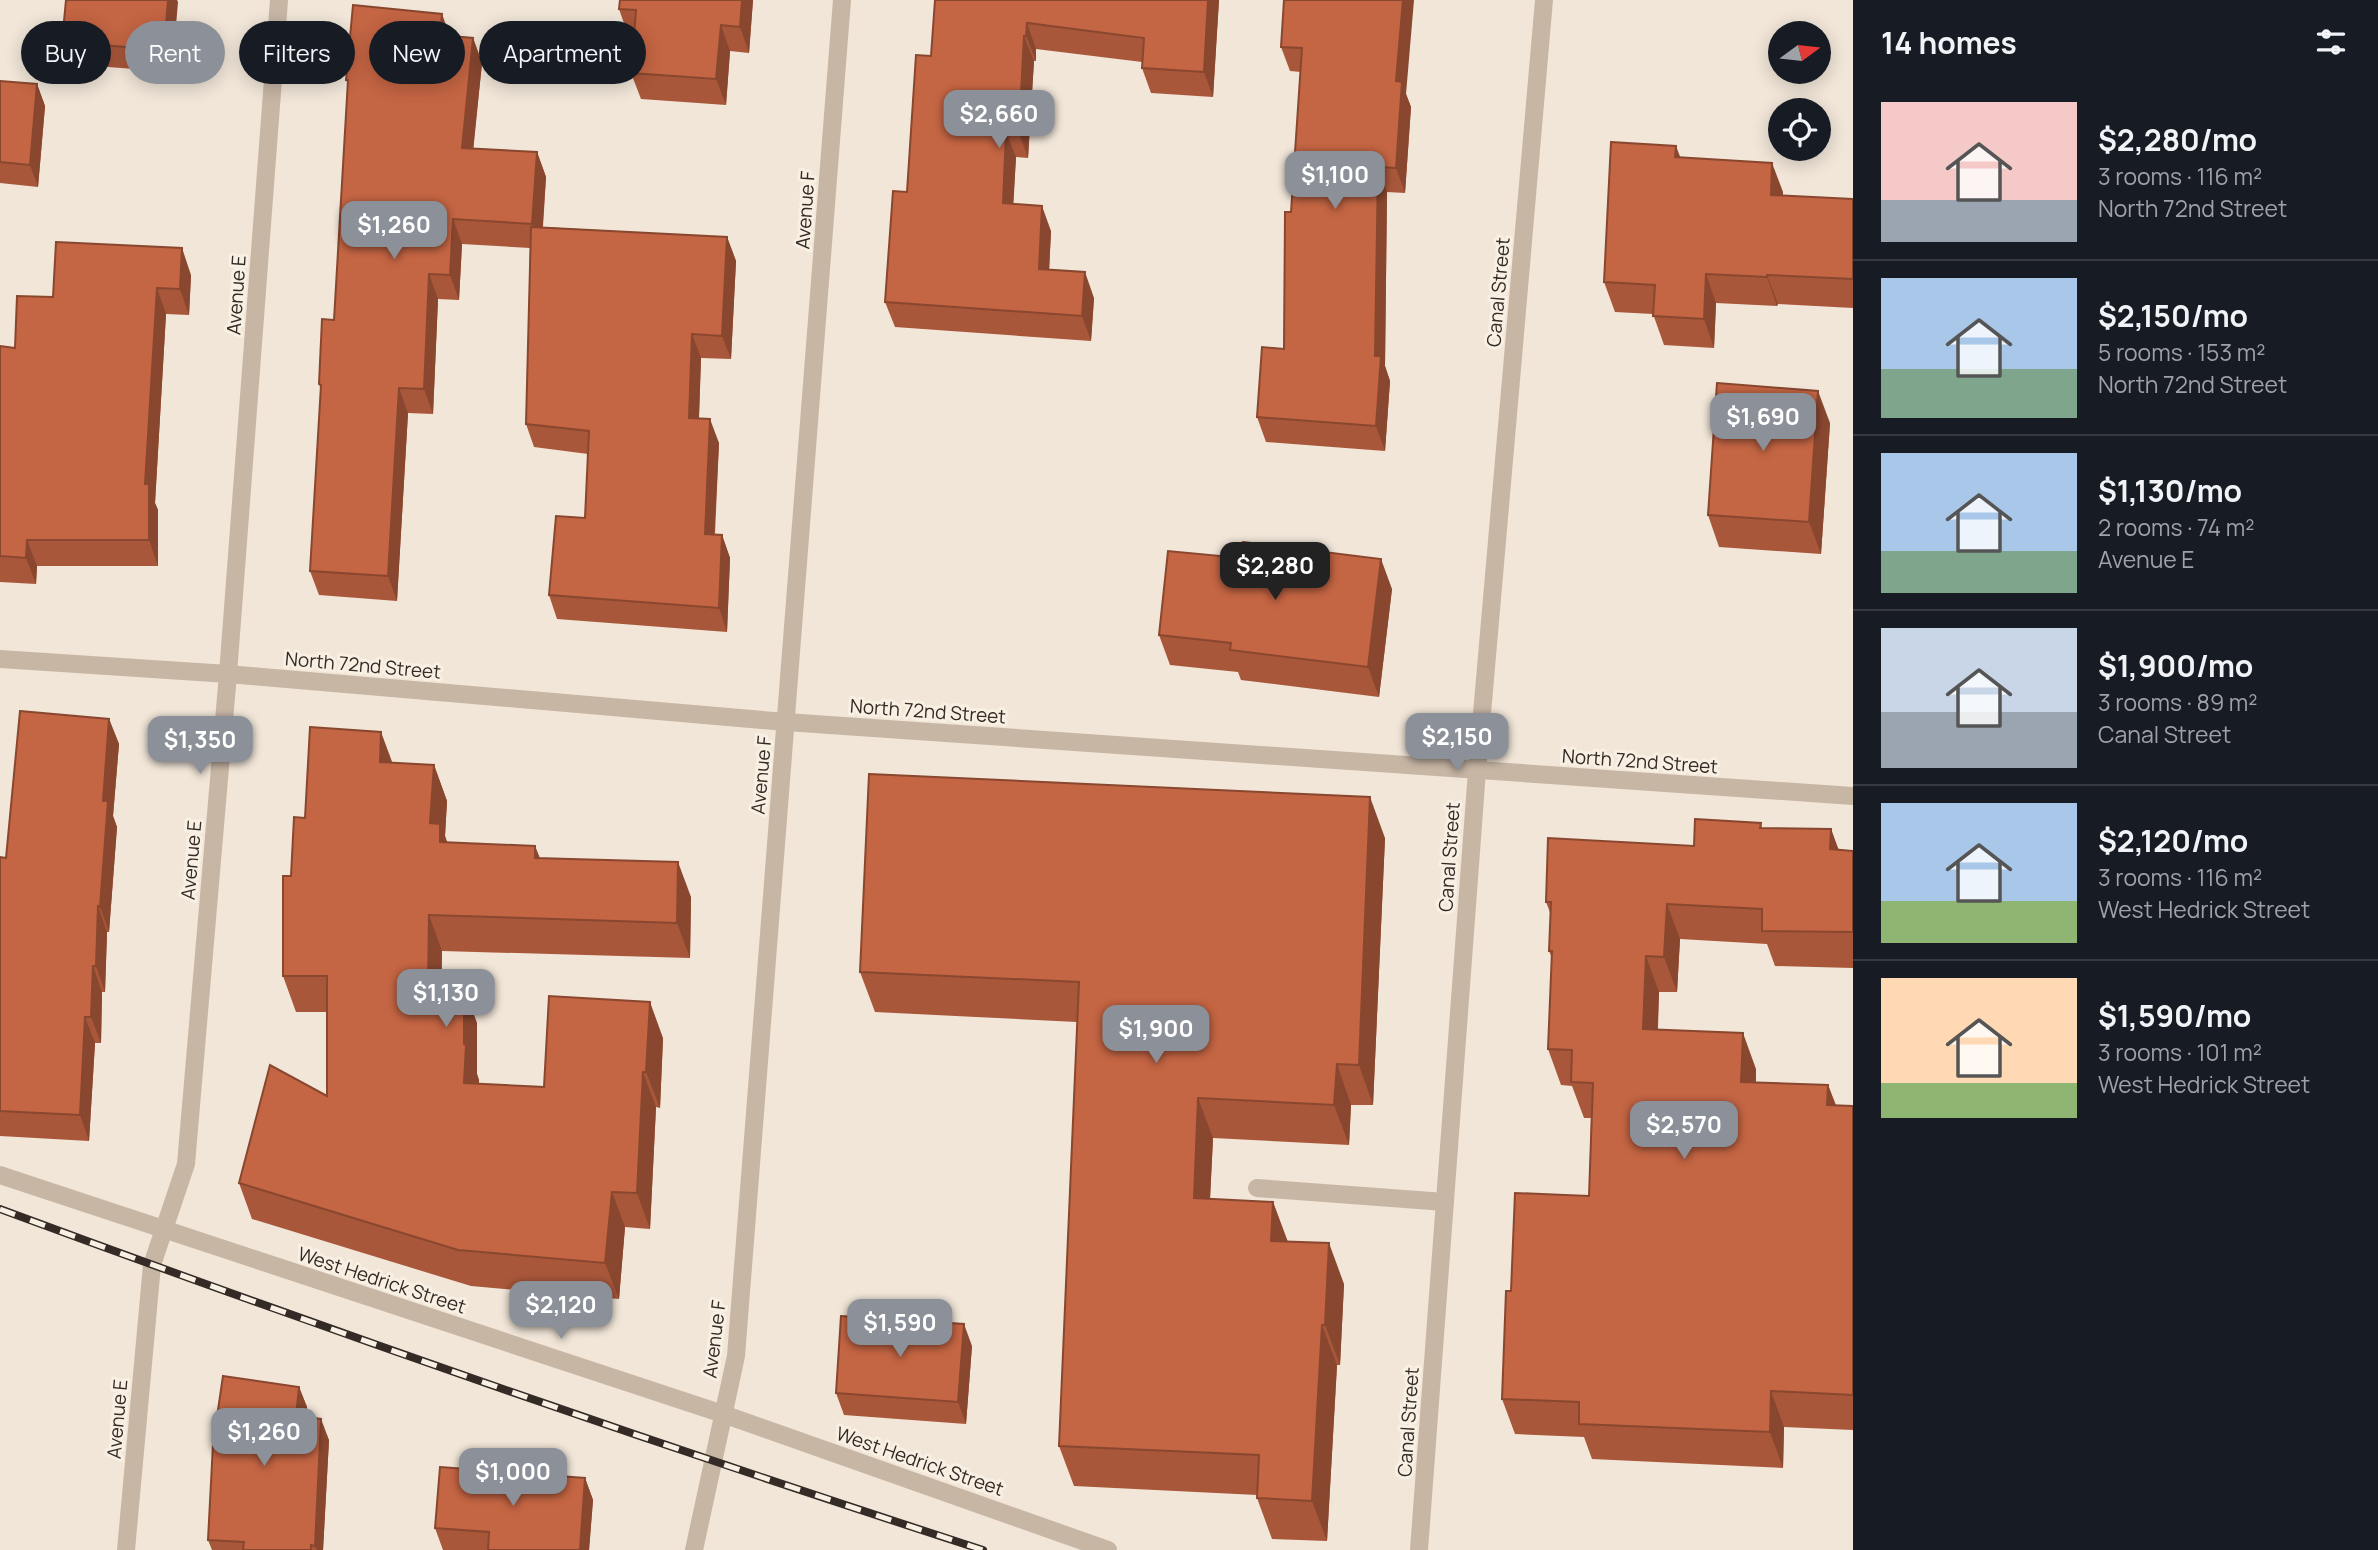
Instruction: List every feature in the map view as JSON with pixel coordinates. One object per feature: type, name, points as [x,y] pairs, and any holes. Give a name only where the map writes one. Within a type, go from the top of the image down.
[{"type":"street","name":"Avenue E","points":[[126,1550],[152,1265],[186,1164],[228,674],[279,0]]},
{"type":"street","name":"Avenue F","points":[[694,1550],[736,1356],[842,0]]},
{"type":"street","name":"Canal Street","points":[[1419,1550],[1477,771],[1544,0]]},
{"type":"street","name":"North 72nd Street","points":[[0,659],[228,674],[786,722],[1853,796]]},
{"type":"street","name":"West Hedrick Street","points":[[0,1175],[723,1414],[1108,1550]]},
{"type":"street","points":[[1257,1188],[1445,1202]]},
{"type":"building","points":[[66,0],[168,0],[166,21],[125,21],[125,47],[111,46],[111,21],[64,21]]},
{"type":"building","points":[[620,0],[742,0],[740,27],[721,25],[716,79],[646,74],[646,21],[635,21],[636,10],[619,9]]},
{"type":"building","points":[[935,0],[1208,0],[1204,72],[1142,68],[1144,38],[1027,23],[1019,133],[1006,132],[1003,203],[1042,206],[1039,269],[1085,272],[1082,316],[885,302],[893,191],[907,192],[916,55],[931,56]]},
{"type":"building","points":[[1284,0],[1403,0],[1396,81],[1402,82],[1396,168],[1378,167],[1375,356],[1381,356],[1376,426],[1257,417],[1262,347],[1284,349],[1285,212],[1291,212],[1302,48],[1281,47]]},
{"type":"building","points":[[353,5],[442,14],[441,21],[369,21],[369,84],[465,84],[465,37],[473,38],[462,148],[537,152],[532,224],[453,219],[450,275],[429,274],[424,389],[399,388],[388,576],[310,571],[321,385],[322,319],[334,320],[348,84],[355,84],[355,21],[352,21]]},
{"type":"building","points":[[0,81],[37,84],[30,165],[0,162]]},
{"type":"building","points":[[1611,142],[1676,146],[1675,157],[1772,163],[1771,195],[1853,199],[1853,279],[1706,274],[1704,319],[1653,316],[1655,285],[1604,282]]},
{"type":"building","points":[[531,227],[727,237],[722,336],[692,334],[689,418],[710,419],[705,534],[722,535],[719,608],[549,595],[556,516],[585,518],[589,431],[526,424]]},
{"type":"building","points":[[56,242],[182,248],[180,289],[157,288],[145,484],[149,484],[149,540],[27,540],[26,558],[0,556],[0,346],[15,348],[17,296],[53,297]]},
{"type":"building","points":[[1717,383],[1818,391],[1809,522],[1708,515]]},
{"type":"building","points":[[1243,542],[1381,559],[1368,667],[1230,650],[1231,643],[1159,635],[1168,551],[1241,558]]},
{"type":"building","points":[[20,711],[109,719],[103,801],[108,801],[100,907],[98,906],[96,966],[93,966],[91,1017],[85,1017],[80,1115],[0,1111],[0,857],[6,858]]},
{"type":"building","points":[[310,727],[381,732],[380,762],[434,765],[430,823],[440,824],[440,842],[535,846],[535,858],[678,862],[677,923],[429,915],[428,987],[464,987],[464,1083],[544,1087],[549,996],[650,1002],[646,1072],[643,1072],[637,1193],[612,1192],[605,1263],[458,1250],[239,1183],[270,1065],[327,1096],[327,976],[283,976],[283,876],[291,876],[294,817],[305,818]]},
{"type":"building","points":[[869,774],[1370,797],[1359,1065],[1337,1064],[1334,1105],[1198,1098],[1194,1198],[1273,1202],[1271,1241],[1329,1243],[1312,1501],[1257,1498],[1259,1455],[1059,1446],[1079,982],[860,972]]},
{"type":"building","points":[[1695,819],[1761,823],[1760,828],[1831,829],[1830,849],[1853,851],[1853,932],[1762,931],[1762,909],[1667,904],[1664,957],[1646,956],[1643,1029],[1743,1033],[1741,1082],[1828,1085],[1827,1105],[1853,1106],[1853,1395],[1771,1391],[1770,1432],[1579,1424],[1579,1402],[1502,1399],[1506,1291],[1511,1291],[1515,1193],[1589,1196],[1593,1083],[1571,1082],[1572,1050],[1548,1049],[1552,951],[1549,951],[1551,902],[1546,902],[1548,838],[1694,846]]},
{"type":"building","points":[[841,1316],[964,1324],[958,1402],[836,1393]]},
{"type":"building","points":[[223,1376],[299,1387],[296,1416],[321,1419],[315,1546],[311,1545],[311,1550],[243,1550],[244,1542],[208,1540],[213,1444]]},
{"type":"building","points":[[440,1467],[585,1478],[580,1550],[488,1550],[489,1532],[435,1528]]},
{"type":"railway","points":[[0,1209],[490,1384],[983,1550]]}]
